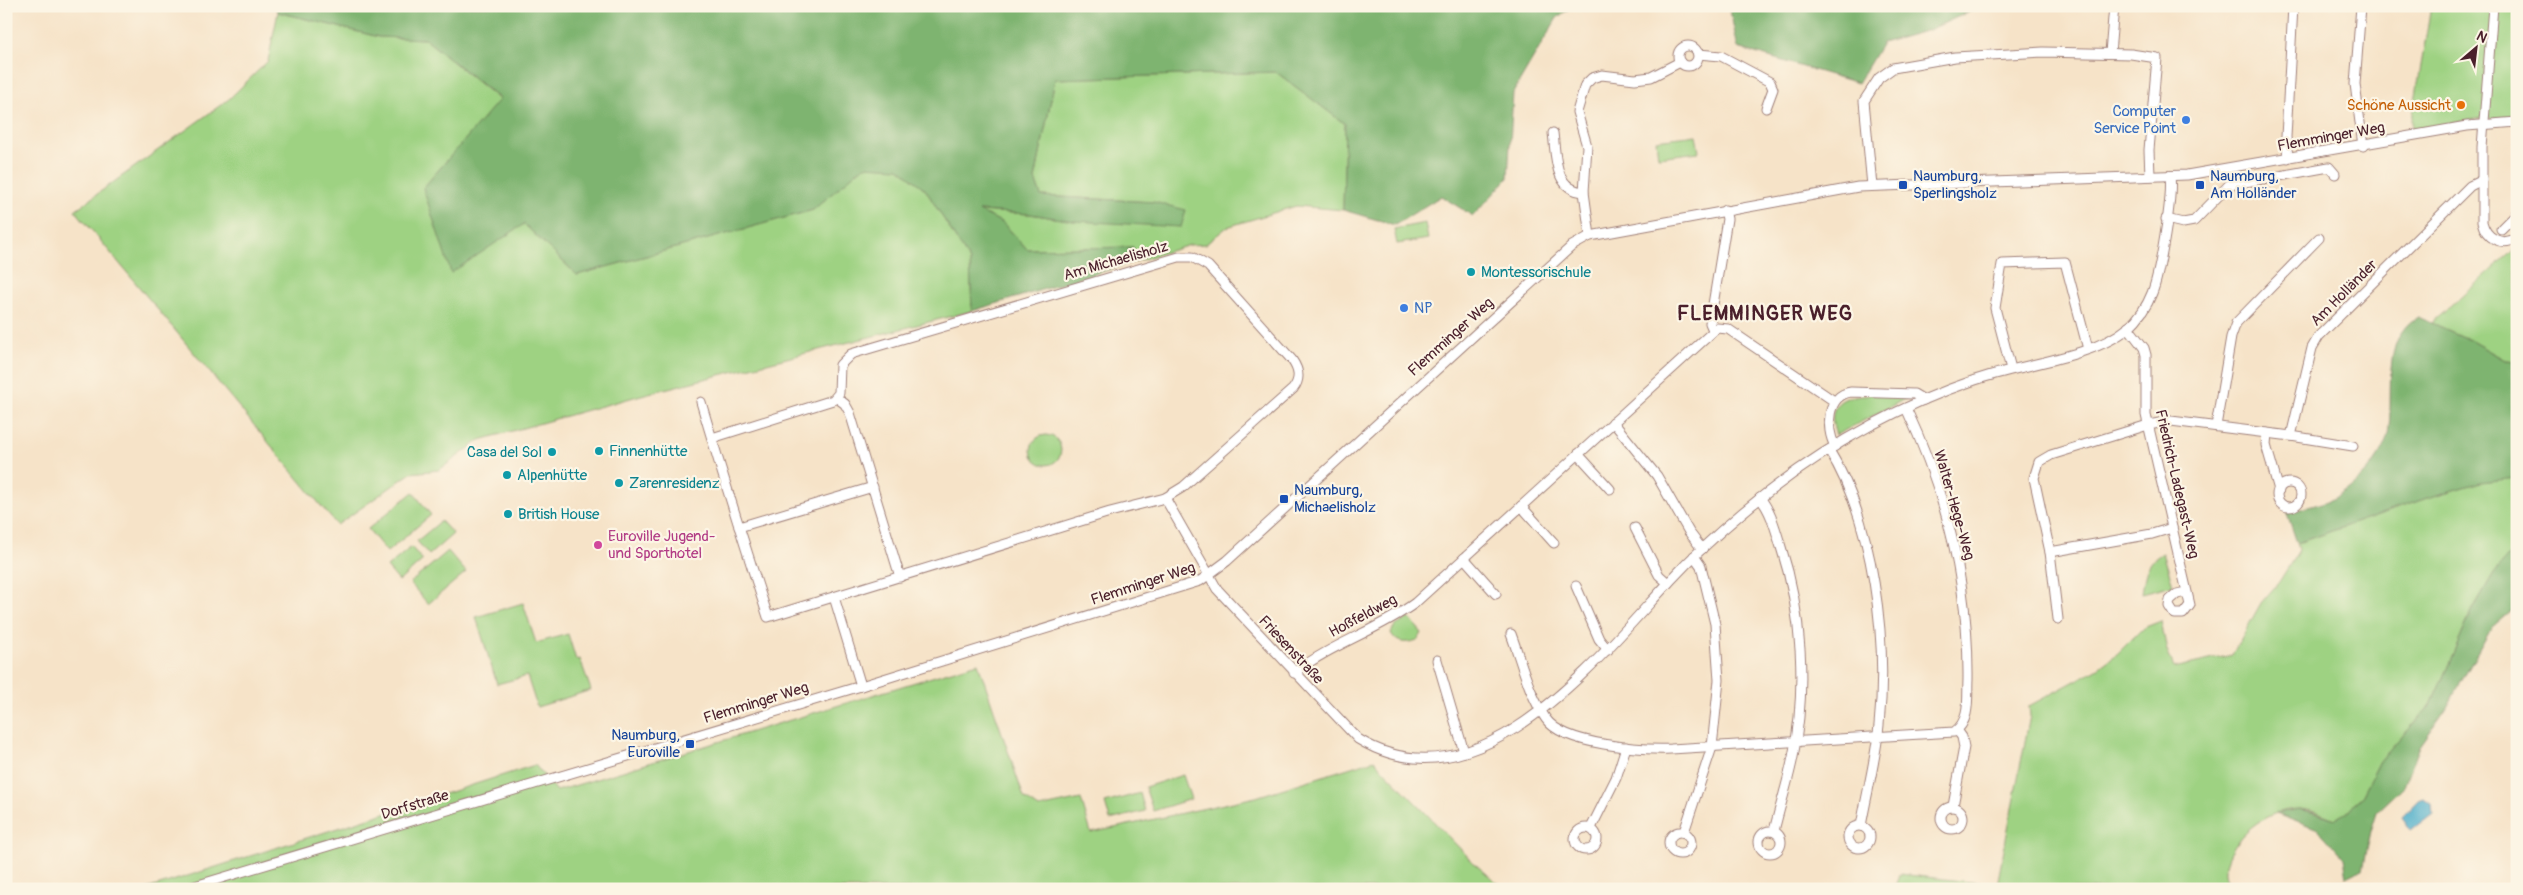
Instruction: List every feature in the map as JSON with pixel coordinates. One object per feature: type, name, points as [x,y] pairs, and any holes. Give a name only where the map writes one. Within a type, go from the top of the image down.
[{"type":"street","points":[[2110,53],[2114,6]]},
{"type":"street","points":[[2288,158],[2286,137],[2293,6]]},
{"type":"street","points":[[2361,6],[2355,84],[2363,146]]},
{"type":"street","points":[[2493,6],[2484,124],[2481,212],[2484,230],[2495,240],[2502,242],[2517,238]]},
{"type":"street","points":[[1685,46],[1695,48],[1698,60],[1693,65],[1686,66],[1680,62],[1678,53],[1685,46]]},
{"type":"street","points":[[1872,186],[1864,101],[1879,78],[1888,71],[1902,66],[1972,55],[2043,52],[2110,53],[2157,58],[2149,150],[2150,176]]},
{"type":"street","points":[[1698,54],[1721,56],[1770,82],[1773,89],[1766,108]]},
{"type":"street","points":[[1590,236],[1584,192],[1587,146],[1577,112],[1585,85],[1592,78],[1602,75],[1635,79],[1652,77],[1680,62]]},
{"type":"street","name":"Flemminger Weg","points":[[653,748],[1182,588],[1208,576],[1296,498],[1564,252],[1580,240],[1590,236],[1725,210],[1872,186],[2170,176],[2363,146],[2484,124],[2517,122]]},
{"type":"street","points":[[1553,133],[1561,179],[1567,187],[1584,192]]},
{"type":"street","points":[[2166,219],[2183,223],[2194,221],[2229,185],[2329,167],[2335,174]]},
{"type":"street","name":"Friesenstraße","points":[[1208,576],[1224,598],[1358,739],[1383,753],[1410,759],[1437,758],[1464,752],[1502,735],[1540,710],[1608,650],[1694,556],[1760,498],[1798,469],[1832,448],[1924,400],[2011,369],[2105,343],[2128,328],[2144,310],[2153,292],[2171,193],[2170,176]]},
{"type":"street","name":"Am Holländer","points":[[2291,436],[2312,348],[2319,336],[2470,186],[2482,180]]},
{"type":"street","points":[[1725,210],[1727,219],[1710,315],[1710,323],[1713,330],[1722,327],[1728,329],[1834,401]]},
{"type":"street","points":[[2501,229],[2517,213]]},
{"type":"street","points":[[2216,426],[2231,337],[2236,323],[2320,238]]},
{"type":"street","name":"Am Michaelisholz","points":[[701,402],[768,617],[1125,507],[1165,498],[1194,479],[1293,389],[1298,383],[1299,375],[1292,360],[1212,271],[1203,262],[1192,258],[1165,260],[851,354],[842,361],[838,369],[837,398]]},
{"type":"street","points":[[2011,369],[1995,308],[2002,264],[2065,262],[2088,349]]},
{"type":"street","name":"Friedrich-Ladegast-Weg","points":[[2128,328],[2144,348],[2146,355],[2145,398],[2148,425],[2186,592]]},
{"type":"street","name":"Hoßfeldweg","points":[[1294,673],[1323,652],[1406,610],[1713,330]]},
{"type":"street","points":[[1861,826],[1878,738],[1882,671],[1876,594],[1860,526],[1832,448],[1830,418],[1834,401],[1841,394],[1851,392],[1914,394],[1924,400]]},
{"type":"street","points":[[712,438],[837,398],[845,404],[850,413],[900,576]]},
{"type":"street","name":"Walter-Hege-Weg","points":[[1906,408],[1939,490],[1959,570],[1966,629],[1967,699],[1966,717],[1957,730]]},
{"type":"street","points":[[2058,619],[2050,552],[2034,478],[2039,462],[2051,455],[2148,425],[2171,421],[2353,446]]},
{"type":"street","points":[[1613,422],[1657,476],[1689,532],[1702,549]]},
{"type":"street","points":[[2267,433],[2266,445],[2279,490]]},
{"type":"street","points":[[1578,454],[1610,490]]},
{"type":"street","points":[[739,527],[872,486]]},
{"type":"street","points":[[1165,498],[1208,576]]},
{"type":"street","points":[[1760,498],[1766,507],[1784,558],[1796,616],[1800,682],[1795,743],[1774,830]]},
{"type":"street","points":[[1521,506],[1554,543]]},
{"type":"street","points":[[1635,528],[1659,575],[1668,584]]},
{"type":"street","points":[[2050,552],[2152,534],[2172,528]]},
{"type":"street","points":[[1684,832],[1712,747],[1718,698],[1718,653],[1707,585],[1701,566],[1694,556]]},
{"type":"street","points":[[1464,558],[1496,594]]},
{"type":"street","points":[[1576,586],[1599,639],[1608,650]]},
{"type":"street","points":[[834,597],[861,686]]},
{"type":"street","points":[[1511,634],[1540,710],[1554,728],[1587,740],[1626,747],[1654,749],[1945,734],[1957,730],[1962,737],[1964,747],[1953,806]]},
{"type":"street","points":[[1437,660],[1464,752]]},
{"type":"street","points":[[1591,828],[1616,778],[1626,747]]},
{"type":"street","name":"Dorfstraße","points":[[185,889],[653,748]]},
{"type":"green space","points":[[274,6],[1572,6],[1557,18],[1513,93],[1508,178],[1473,216],[1441,196],[1395,225],[1343,210],[1345,124],[1276,72],[1055,79],[1035,179],[1041,196],[1154,202],[1186,210],[1181,227],[1074,221],[1030,214],[979,211],[1003,223],[1027,249],[1133,247],[1137,261],[972,311],[970,261],[925,189],[899,168],[864,166],[813,210],[577,275],[524,224],[451,273],[423,188],[500,99],[425,39],[379,37],[278,12]]},
{"type":"green space","points":[[1729,6],[1982,6],[1929,30],[1882,43],[1858,83],[1738,48]]},
{"type":"green space","points":[[2431,6],[2517,6],[2517,117],[2481,118],[2412,131],[2412,119]]},
{"type":"green space","points":[[278,12],[379,37],[425,39],[500,100],[423,188],[524,224],[577,275],[813,210],[864,165],[899,168],[925,189],[970,261],[972,311],[645,394],[480,440],[439,470],[411,473],[337,525],[75,210],[229,99],[268,61]]},
{"type":"green space","points":[[1276,72],[1345,124],[1343,210],[1296,206],[1227,227],[1206,244],[1190,245],[1137,261],[1133,247],[1027,249],[1003,223],[977,211],[1030,214],[1074,221],[1154,202],[1041,196],[1035,179],[1055,79]]},
{"type":"green space","points":[[1696,135],[1699,152],[1658,157],[1656,140]]},
{"type":"green space","points":[[1425,223],[1428,239],[1397,244],[1394,229]]},
{"type":"green space","points":[[2517,247],[2517,361],[2505,360],[2466,338],[2432,323]]},
{"type":"green space","points":[[2418,317],[2466,338],[2505,360],[2517,361],[2517,478],[2480,482],[2430,497],[2297,543],[2287,513],[2313,506],[2346,491],[2369,470],[2381,452],[2388,434],[2390,419],[2393,353],[2398,339],[2406,327]]},
{"type":"green space","points":[[1866,395],[1907,395],[1907,398],[1836,435],[1833,419],[1835,407],[1842,400],[1853,396]]},
{"type":"green space","points":[[1046,435],[1057,439],[1061,450],[1057,461],[1046,465],[1035,461],[1031,450],[1035,439]]},
{"type":"green space","points":[[2517,478],[2517,546],[2494,573],[2473,609],[2431,705],[2380,761],[2363,794],[2348,812],[2336,819],[2304,809],[2287,810],[2274,814],[2251,827],[2242,836],[2228,858],[2224,872],[2228,889],[1887,889],[1896,884],[1899,874],[1997,885],[2030,716],[2029,706],[2097,669],[2117,654],[2143,628],[2161,621],[2167,651],[2174,668],[2232,655],[2261,603],[2279,582],[2299,550],[2297,543],[2430,497],[2480,482]]},
{"type":"green space","points":[[413,492],[431,515],[387,552],[368,529]]},
{"type":"green space","points":[[441,521],[453,534],[429,555],[417,541]]},
{"type":"green space","points":[[2517,546],[2517,606],[2492,627],[2446,709],[2420,746],[2404,786],[2377,812],[2363,869],[2347,877],[2344,858],[2318,829],[2276,813],[2300,809],[2336,819],[2348,812],[2363,794],[2380,761],[2431,705],[2473,609],[2494,573]]},
{"type":"green space","points":[[411,547],[423,560],[399,581],[387,567]]},
{"type":"green space","points":[[448,551],[466,572],[428,604],[410,583]]},
{"type":"green space","points":[[2163,553],[2173,585],[2142,593],[2147,570],[2153,561]]},
{"type":"green space","points":[[523,603],[536,643],[568,634],[576,660],[580,659],[591,690],[537,707],[527,676],[497,684],[476,617]]},
{"type":"green space","points":[[1409,618],[1422,633],[1418,640],[1406,642],[1396,640],[1391,633],[1394,627]]},
{"type":"green space","points":[[978,663],[1024,798],[1039,808],[1081,799],[1091,833],[1256,797],[1374,760],[1476,865],[1505,889],[147,889],[535,765],[557,791]]},
{"type":"green space","points":[[1183,775],[1191,799],[1153,811],[1145,787]]},
{"type":"green space","points":[[1140,793],[1145,811],[1110,820],[1105,803]]},
{"type":"water","points":[[2423,798],[2432,803],[2433,813],[2411,830],[2402,817],[2418,800]]},
{"type":"place","name":"Schöne Aussicht","points":[[2461,105]]},
{"type":"place","name":"Computer Service Point","points":[[2186,120]]},
{"type":"place","name":"Naumburg, Sperlingsholz","points":[[1903,185]]},
{"type":"place","name":"Naumburg, Am Holländer","points":[[2200,185]]},
{"type":"place","name":"Montessorischule","points":[[1471,272]]},
{"type":"place","name":"NP","points":[[1404,308]]},
{"type":"place","name":"Finnenhütte","points":[[599,451]]},
{"type":"place","name":"Casa del Sol","points":[[552,452]]},
{"type":"place","name":"Alpenhütte","points":[[507,475]]},
{"type":"place","name":"Zarenresidenz","points":[[619,483]]},
{"type":"place","name":"Naumburg, Michaelisholz","points":[[1284,499]]},
{"type":"place","name":"British House","points":[[508,514]]},
{"type":"place","name":"Euroville Jugend- und Sporthotel","points":[[598,545]]},
{"type":"place","name":"Naumburg, Euroville","points":[[690,744]]},
{"type":"district","name":"FLEMMINGER WEG","points":[[1765,313]]}]
